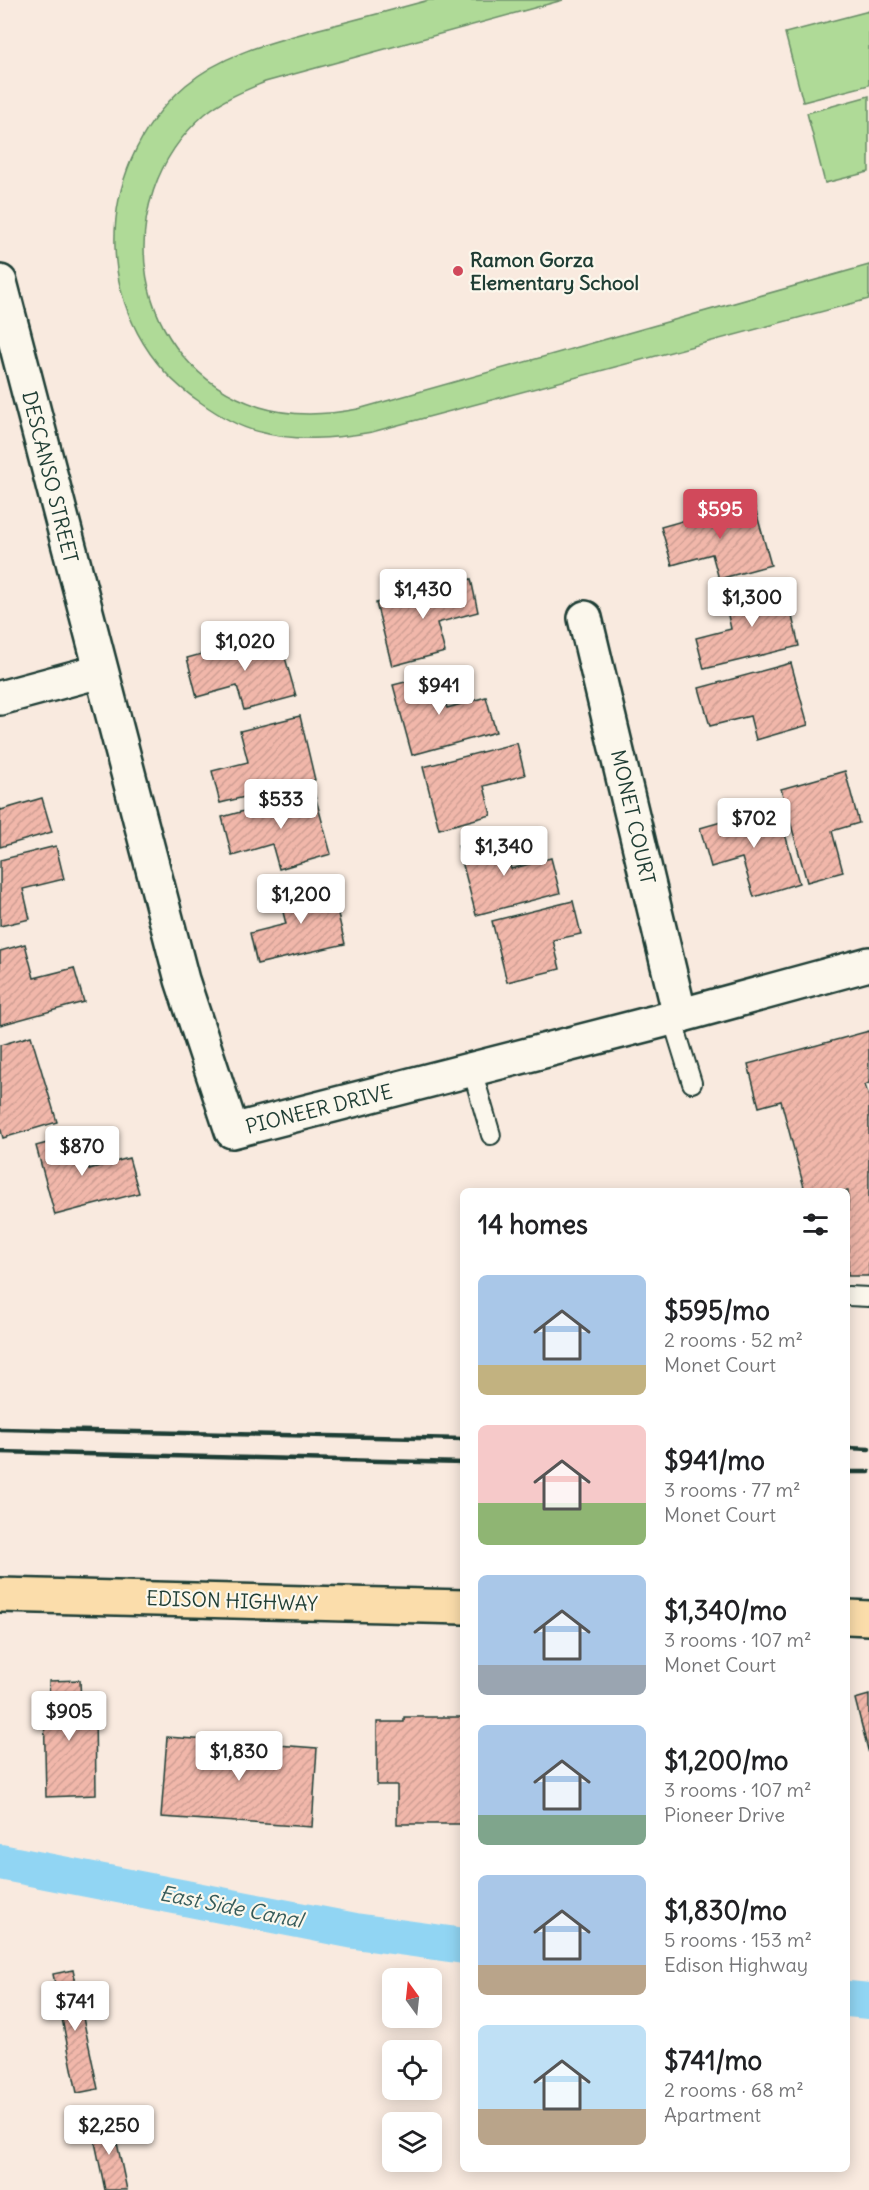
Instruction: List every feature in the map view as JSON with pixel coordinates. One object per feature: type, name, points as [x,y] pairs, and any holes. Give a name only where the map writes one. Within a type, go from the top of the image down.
[{"type":"main road","name":"EDISON HIGHWAY","points":[[0,1595],[460,1607]]},
{"type":"main road","points":[[850,1617],[869,1618]]},
{"type":"street","name":"DESCANSO STREET","points":[[0,282],[100,671]]},
{"type":"street","name":"MONET COURT","points":[[585,618],[676,1017]]},
{"type":"street","points":[[0,698],[100,671]]},
{"type":"street","name":"PIONEER DRIVE","points":[[100,671],[182,980],[232,1131],[676,1017],[869,964]]},
{"type":"lane","points":[[676,1017],[692,1083]]},
{"type":"lane","points":[[472,1070],[491,1135]]},
{"type":"lane","points":[[850,1296],[869,1297]]},
{"type":"green space","points":[[429,0],[563,0],[265,82],[219,104],[205,114],[174,150],[154,190],[145,233],[147,277],[159,319],[183,356],[216,386],[260,407],[272,410],[309,414],[346,411],[869,265],[869,299],[372,432],[328,438],[285,437],[241,426],[200,402],[164,371],[138,333],[121,291],[115,247],[118,203],[131,160],[154,120],[186,85],[216,65],[267,44]]},
{"type":"green space","points":[[869,11],[869,85],[803,102],[785,33]]},
{"type":"green space","points":[[869,96],[869,172],[825,183],[807,113]]},
{"type":"building","points":[[753,501],[771,565],[719,579],[712,554],[672,565],[661,527]]},
{"type":"building","points":[[471,579],[478,612],[437,623],[445,652],[392,666],[376,603]]},
{"type":"building","points":[[784,582],[799,646],[704,669],[696,638],[731,629],[724,597]]},
{"type":"building","points":[[278,633],[296,696],[244,710],[237,686],[197,697],[187,658]]},
{"type":"building","points":[[791,663],[808,725],[756,740],[750,716],[710,726],[699,688]]},
{"type":"building","points":[[438,674],[447,708],[486,697],[496,732],[412,755],[393,685]]},
{"type":"building","points":[[300,716],[315,780],[220,803],[212,771],[248,762],[240,731]]},
{"type":"building","points":[[517,743],[525,775],[484,786],[491,815],[439,829],[423,767]]},
{"type":"building","points":[[845,771],[859,823],[832,831],[843,872],[807,882],[781,789]]},
{"type":"building","points":[[314,792],[331,854],[279,869],[272,844],[232,856],[222,817]]},
{"type":"building","points":[[42,798],[52,832],[0,847],[0,808],[1,810]]},
{"type":"building","points":[[777,806],[799,883],[754,897],[742,858],[711,867],[700,828]]},
{"type":"building","points":[[501,835],[511,869],[551,858],[560,893],[476,915],[458,846]]},
{"type":"building","points":[[56,846],[64,879],[23,889],[30,919],[0,926],[0,860]]},
{"type":"building","points":[[330,880],[345,944],[257,964],[250,933],[286,924],[278,892]]},
{"type":"building","points":[[573,901],[581,934],[553,940],[560,969],[507,982],[492,921]]},
{"type":"building","points":[[25,944],[34,978],[74,968],[84,1002],[0,1025],[0,951]]},
{"type":"building","points":[[869,1031],[869,1083],[865,1085],[869,1097],[869,1276],[850,1276],[850,1188],[804,1188],[781,1101],[759,1107],[748,1064]]},
{"type":"building","points":[[31,1036],[57,1122],[3,1138],[0,1127],[0,1045]]},
{"type":"building","points":[[80,1134],[89,1169],[129,1158],[139,1193],[55,1215],[36,1146]]},
{"type":"building","points":[[80,1680],[81,1705],[95,1706],[96,1795],[46,1797],[44,1704],[50,1703],[49,1681]]},
{"type":"building","points":[[869,1695],[869,1754],[855,1699]]},
{"type":"building","points":[[404,1717],[460,1717],[460,1824],[397,1824],[397,1785],[377,1785],[377,1722],[404,1722]]},
{"type":"building","points":[[167,1737],[317,1748],[312,1827],[161,1817]]},
{"type":"building","points":[[73,1970],[98,2089],[77,2093],[53,1974]]},
{"type":"building","points":[[112,2119],[127,2190],[105,2190],[91,2123]]},
{"type":"waterway","name":"East Side Canal","points":[[0,1862],[355,1931],[460,1945]]},
{"type":"waterway","name":"East Side Canal","points":[[850,1999],[869,2001]]},
{"type":"railway","points":[[0,1429],[460,1439]]},
{"type":"railway","points":[[850,1448],[869,1449]]},
{"type":"railway","points":[[0,1452],[460,1463]]},
{"type":"railway","points":[[850,1472],[869,1472]]},
{"type":"place","name":"Ramon Gorza Elementary School","points":[[458,271]]}]
